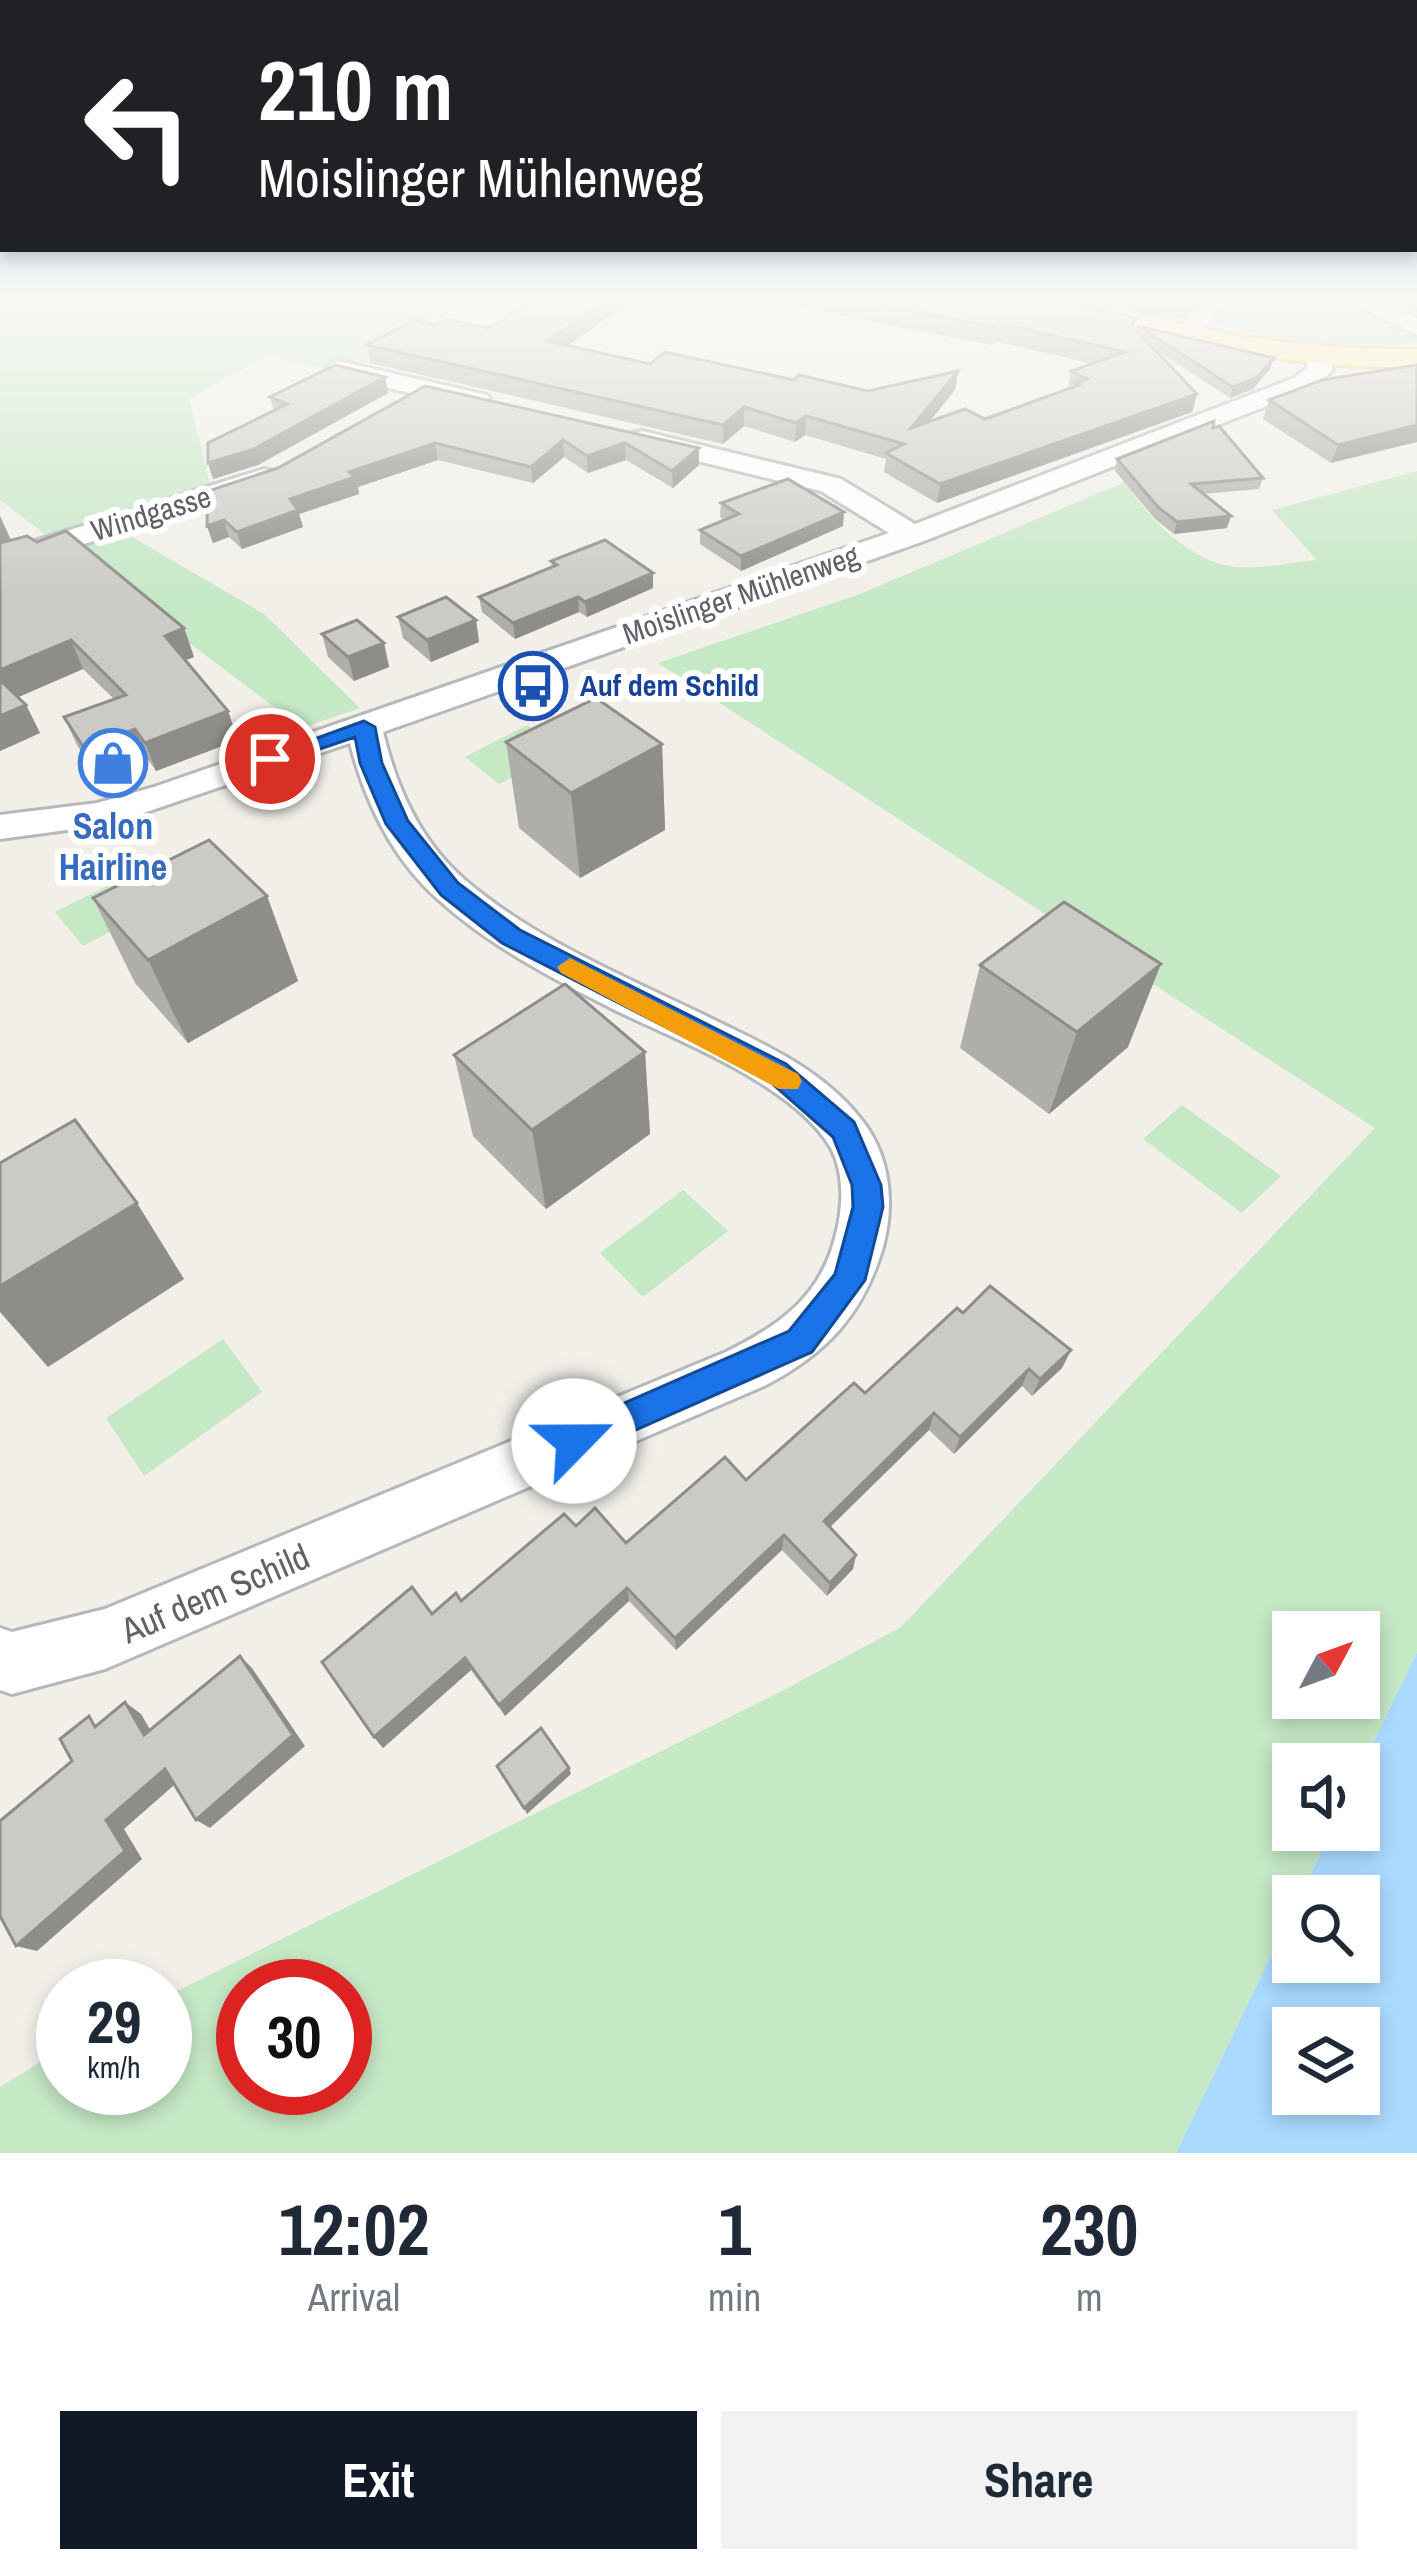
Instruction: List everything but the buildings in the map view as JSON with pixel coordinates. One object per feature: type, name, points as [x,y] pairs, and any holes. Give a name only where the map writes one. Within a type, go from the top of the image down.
[{"type":"street","points":[[386,410],[404,399]]},
{"type":"street","points":[[471,399],[494,405]]},
{"type":"street","name":"Moislinger Mühlenweg","points":[[0,827],[98,815],[364,727],[913,535],[1262,399]]},
{"type":"street","points":[[610,432],[814,480],[913,535]]},
{"type":"street","name":"Windgasse","points":[[0,562],[242,485],[289,464]]},
{"type":"street","name":"Auf dem Schild","points":[[0,1659],[12,1663],[105,1639],[745,1369],[801,1342],[849,1280],[868,1207],[867,1185],[844,1130],[777,1071],[511,936],[449,889],[398,824],[371,763],[364,727]]},
{"type":"green space","points":[[0,399],[189,399],[211,488],[122,531],[264,614],[360,708],[302,728],[0,500]]},
{"type":"green space","points":[[1417,471],[1417,1652],[1373,1743],[1272,1743],[1272,1851],[1322,1851],[1310,1875],[1272,1875],[1272,1954],[1176,2153],[0,2153],[0,2087],[36,2065],[36,2115],[192,2115],[192,1984],[216,1972],[216,2115],[372,2115],[372,1959],[242,1959],[780,1692],[901,1627],[1375,1128],[658,663],[860,594],[1125,482],[1169,534],[1213,561],[1250,567],[1317,560],[1272,510]]},
{"type":"green space","points":[[527,725],[561,751],[499,784],[465,757]]},
{"type":"green space","points":[[135,872],[164,904],[83,946],[55,912]]},
{"type":"green space","points":[[1182,1105],[1281,1176],[1242,1213],[1143,1139]]},
{"type":"green space","points":[[683,1190],[728,1231],[643,1297],[600,1253]]},
{"type":"green space","points":[[223,1339],[262,1392],[144,1476],[106,1418]]},
{"type":"water","points":[[1417,1652],[1417,2153],[1176,2153],[1272,1954],[1272,1983],[1380,1983],[1380,1875],[1310,1875],[1322,1851],[1380,1851],[1380,1743],[1373,1743]]},
{"type":"slow traffic","points":[[570,967],[777,1071],[788,1081]]},
{"type":"place","name":"Auf dem Schild","points":[[533,686]]},
{"type":"place","name":"Salon Hairline","points":[[113,763]]},
{"type":"route","points":[[270,759],[364,727],[371,763],[398,824],[449,889],[511,936],[777,1071],[844,1130],[867,1185],[868,1207],[849,1280],[801,1342],[574,1441]]}]
